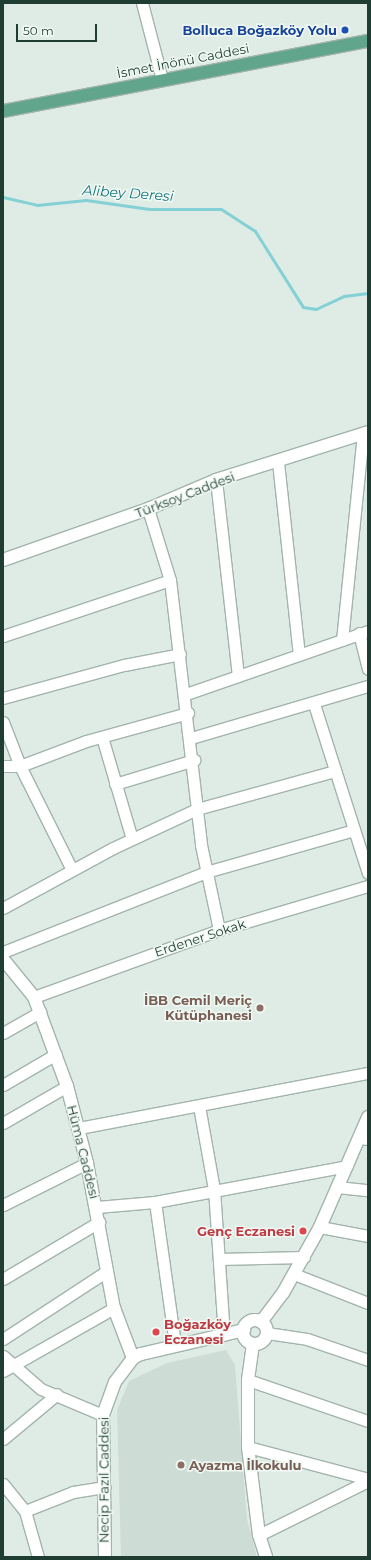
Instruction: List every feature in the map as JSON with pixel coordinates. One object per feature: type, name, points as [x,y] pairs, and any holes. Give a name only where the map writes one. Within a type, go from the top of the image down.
[{"type":"main road","name":"İsmet İnönü Caddesi","points":[[3,111],[162,79],[368,41]]},
{"type":"main road","name":"Türksoy Caddesi","points":[[3,560],[148,509],[216,480],[278,462],[366,433]]},
{"type":"main road","name":"Hüma Caddesi","points":[[6,966],[34,997],[67,1086],[79,1128],[97,1207],[114,1308],[132,1358]]},
{"type":"main road","points":[[253,1344],[261,1342],[264,1327],[320,1227],[347,1166],[364,1138],[368,1117]]},
{"type":"main road","points":[[253,1344],[244,1337],[244,1330],[250,1321],[264,1327]]},
{"type":"main road","points":[[132,1358],[175,1345],[244,1330]]},
{"type":"main road","points":[[253,1344],[248,1380],[248,1447],[259,1535],[266,1557]]},
{"type":"main road","name":"Necip Fazıl Caddesi","points":[[105,1557],[103,1415],[108,1393],[132,1358]]},
{"type":"street","points":[[142,3],[162,79]]},
{"type":"street","points":[[342,640],[366,433]]},
{"type":"street","points":[[278,462],[299,655]]},
{"type":"street","points":[[216,480],[238,676]]},
{"type":"street","points":[[148,509],[170,580],[194,760],[197,809],[206,872],[219,930]]},
{"type":"street","points":[[3,636],[170,580]]},
{"type":"street","points":[[186,694],[364,632],[368,669]]},
{"type":"street","points":[[3,698],[124,665],[180,654]]},
{"type":"street","points":[[191,738],[314,704],[368,686]]},
{"type":"street","points":[[314,704],[368,873]]},
{"type":"street","points":[[3,766],[20,766],[102,737],[188,714]]},
{"type":"street","points":[[3,722],[20,766],[72,870]]},
{"type":"street","points":[[102,737],[132,839]]},
{"type":"street","points":[[115,784],[194,760]]},
{"type":"street","points":[[3,908],[132,839],[197,809],[335,771]]},
{"type":"street","points":[[3,952],[206,872],[354,830]]},
{"type":"street","name":"Erdener Sokak","points":[[34,997],[219,930],[368,886]]},
{"type":"street","points":[[3,1033],[40,1012]]},
{"type":"street","points":[[3,1085],[56,1054]]},
{"type":"street","points":[[79,1128],[368,1073]]},
{"type":"street","points":[[3,1122],[67,1086]]},
{"type":"street","points":[[199,1106],[214,1189],[224,1335]]},
{"type":"street","points":[[3,1205],[87,1163]]},
{"type":"street","points":[[97,1207],[155,1202],[214,1189],[279,1181],[347,1166]]},
{"type":"street","points":[[337,1187],[368,1190]]},
{"type":"street","points":[[155,1202],[175,1345]]},
{"type":"street","points":[[3,1280],[99,1222]]},
{"type":"street","points":[[320,1227],[368,1236]]},
{"type":"street","points":[[219,1259],[304,1256]]},
{"type":"street","points":[[3,1339],[107,1272]]},
{"type":"street","points":[[294,1274],[368,1303]]},
{"type":"street","points":[[3,1371],[12,1364],[114,1308]]},
{"type":"street","points":[[264,1327],[307,1339],[368,1360]]},
{"type":"street","points":[[3,1356],[41,1389],[57,1394],[103,1415]]},
{"type":"street","points":[[248,1380],[368,1421]]},
{"type":"street","points":[[3,1439],[57,1394]]},
{"type":"street","points":[[248,1447],[368,1480]]},
{"type":"street","points":[[259,1535],[368,1480]]},
{"type":"street","points":[[3,1484],[26,1511],[38,1557]]},
{"type":"street","points":[[26,1511],[73,1492],[105,1487]]},
{"type":"shaded area","name":"Ayazma İlkokulu","points":[[226,1350],[235,1365],[247,1519],[257,1557],[121,1557],[117,1410],[129,1381],[167,1363]]},
{"type":"waterway","name":"Alibey Deresi","points":[[3,197],[37,205],[86,200],[149,209],[221,209],[255,231],[303,307],[316,309],[344,296],[368,293]]},
{"type":"place","name":"Bolluca Boğazköy Yolu","points":[[345,30]]},
{"type":"place","name":"İBB Cemil Meriç Kütüphanesi","points":[[260,1008]]},
{"type":"place","name":"Genç Eczanesi","points":[[303,1231]]},
{"type":"place","name":"Boğazköy Eczanesi","points":[[156,1332]]},
{"type":"place","name":"Ayazma İlkokulu","points":[[181,1465]]}]
